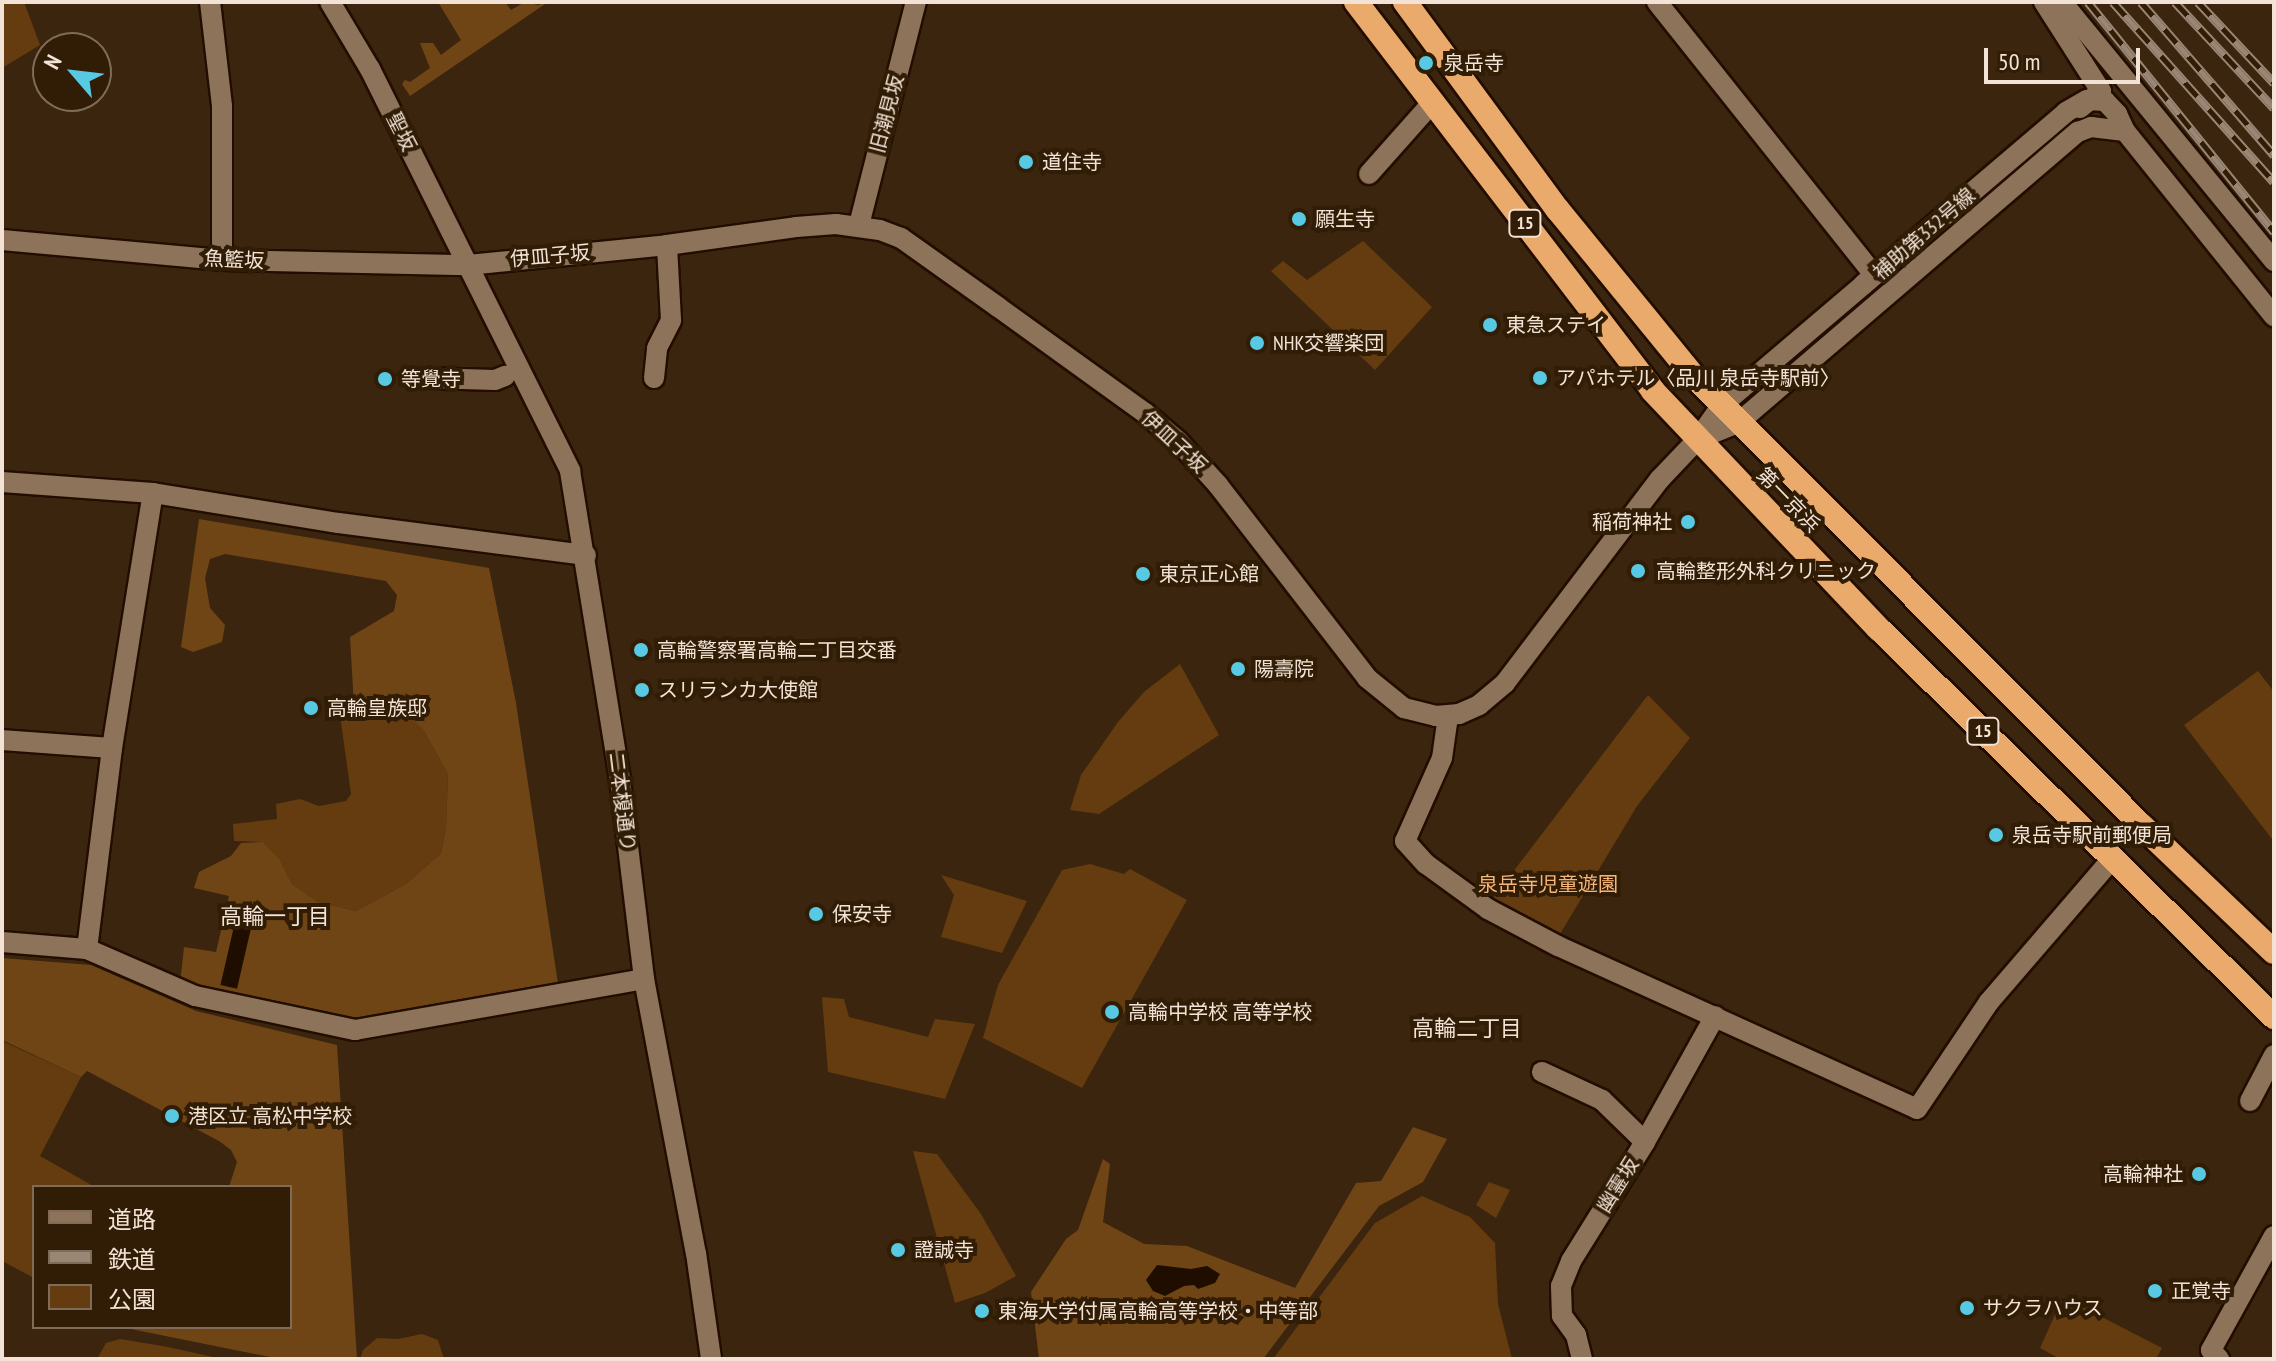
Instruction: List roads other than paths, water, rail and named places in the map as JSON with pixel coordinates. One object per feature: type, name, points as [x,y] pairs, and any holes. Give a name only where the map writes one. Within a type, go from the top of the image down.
[{"type":"highway","name":"第一京浜","points":[[1356,2],[1653,391],[1879,629],[2274,1017]]},
{"type":"highway","name":"第一京浜","points":[[1405,2],[1558,210],[1730,414],[2274,952]]},
{"type":"street","points":[[210,2],[222,106],[222,260]]},
{"type":"street","name":"聖坂","points":[[330,2],[370,69],[468,265]]},
{"type":"street","name":"旧潮見坂","points":[[859,225],[916,2]]},
{"type":"street","points":[[1657,2],[1874,275],[1730,414]]},
{"type":"street","points":[[2044,2],[2101,91],[1698,439],[1659,480],[1518,668],[1491,697],[1448,716],[1442,758],[1405,841],[1426,864],[1488,909],[1558,946],[1917,1109],[1989,1002],[2113,858]]},
{"type":"street","points":[[2062,2],[2274,261]]},
{"type":"street","name":"補助第332号線","points":[[1730,414],[2066,112],[2087,100],[2105,101],[2125,131],[2274,316]]},
{"type":"street","points":[[1369,174],[1433,102]]},
{"type":"street","name":"伊皿子坂","points":[[468,265],[667,245],[796,227],[859,225],[901,238],[1145,413],[1178,441],[1218,485],[1382,694],[1404,708],[1448,716]]},
{"type":"street","name":"魚籃坂","points":[[2,240],[222,260],[468,265]]},
{"type":"street","points":[[654,378],[657,348],[671,320],[667,245]]},
{"type":"street","name":"二本榎通り","points":[[468,265],[570,471],[619,772],[644,979],[696,1253],[711,1359]]},
{"type":"street","points":[[429,378],[495,380],[505,376]]},
{"type":"street","points":[[2,482],[153,493],[339,523],[586,555]]},
{"type":"street","points":[[87,949],[112,748],[153,493]]},
{"type":"street","points":[[2,740],[112,748]]},
{"type":"street","points":[[2,942],[87,949],[195,996],[355,1030],[644,979]]},
{"type":"street","name":"幽霊坂","points":[[1582,1359],[1576,1335],[1562,1316],[1561,1286],[1571,1261],[1645,1142],[1715,1016]]},
{"type":"street","points":[[2250,1101],[2274,1055]]},
{"type":"street","points":[[1542,1072],[1602,1100],[1645,1142]]},
{"type":"street","points":[[2215,1354],[2274,1236]]},
{"type":"railway","points":[[2088,2],[2274,232]]},
{"type":"railway","points":[[2113,2],[2274,182]]},
{"type":"railway","points":[[2141,2],[2274,155]]},
{"type":"railway","points":[[2175,2],[2274,108]]},
{"type":"railway","points":[[2198,2],[2274,83]]},
{"type":"place","name":"泉岳寺","points":[[1426,63]]},
{"type":"place","name":"道住寺","points":[[1026,162]]},
{"type":"place","name":"願生寺","points":[[1299,219]]},
{"type":"place","name":"東急ステイ","points":[[1490,325]]},
{"type":"place","name":"NHK交響楽団","points":[[1257,343]]},
{"type":"place","name":"アパホテル〈品川 泉岳寺駅前〉","points":[[1540,378]]},
{"type":"place","name":"等覺寺","points":[[385,379]]},
{"type":"place","name":"稲荷神社","points":[[1688,522]]},
{"type":"place","name":"高輪整形外科クリニック","points":[[1638,571]]},
{"type":"place","name":"東京正心館","points":[[1143,574]]},
{"type":"place","name":"高輪警察署高輪二丁目交番","points":[[641,650]]},
{"type":"place","name":"陽壽院","points":[[1238,669]]},
{"type":"place","name":"スリランカ大使館","points":[[642,690]]},
{"type":"place","name":"高輪皇族邸","points":[[311,708]]},
{"type":"place","name":"泉岳寺駅前郵便局","points":[[1996,835]]},
{"type":"place","name":"保安寺","points":[[816,914]]},
{"type":"place","name":"高輪中学校 高等学校","points":[[1112,1012]]},
{"type":"place","name":"港区立 高松中学校","points":[[172,1116]]},
{"type":"place","name":"高輪神社","points":[[2199,1174]]},
{"type":"place","name":"證誠寺","points":[[898,1250]]},
{"type":"place","name":"正覚寺","points":[[2155,1291]]},
{"type":"place","name":"サクラハウス","points":[[1967,1308]]},
{"type":"place","name":"東海大学付属高輪高等学校・中等部","points":[[982,1311]]},
{"type":"district","name":"高輪一丁目","points":[[275,917]]},
{"type":"district","name":"高輪二丁目","points":[[1467,1029]]},
{"type":"park label","name":"泉岳寺児童遊園","points":[[1548,884]]}]
